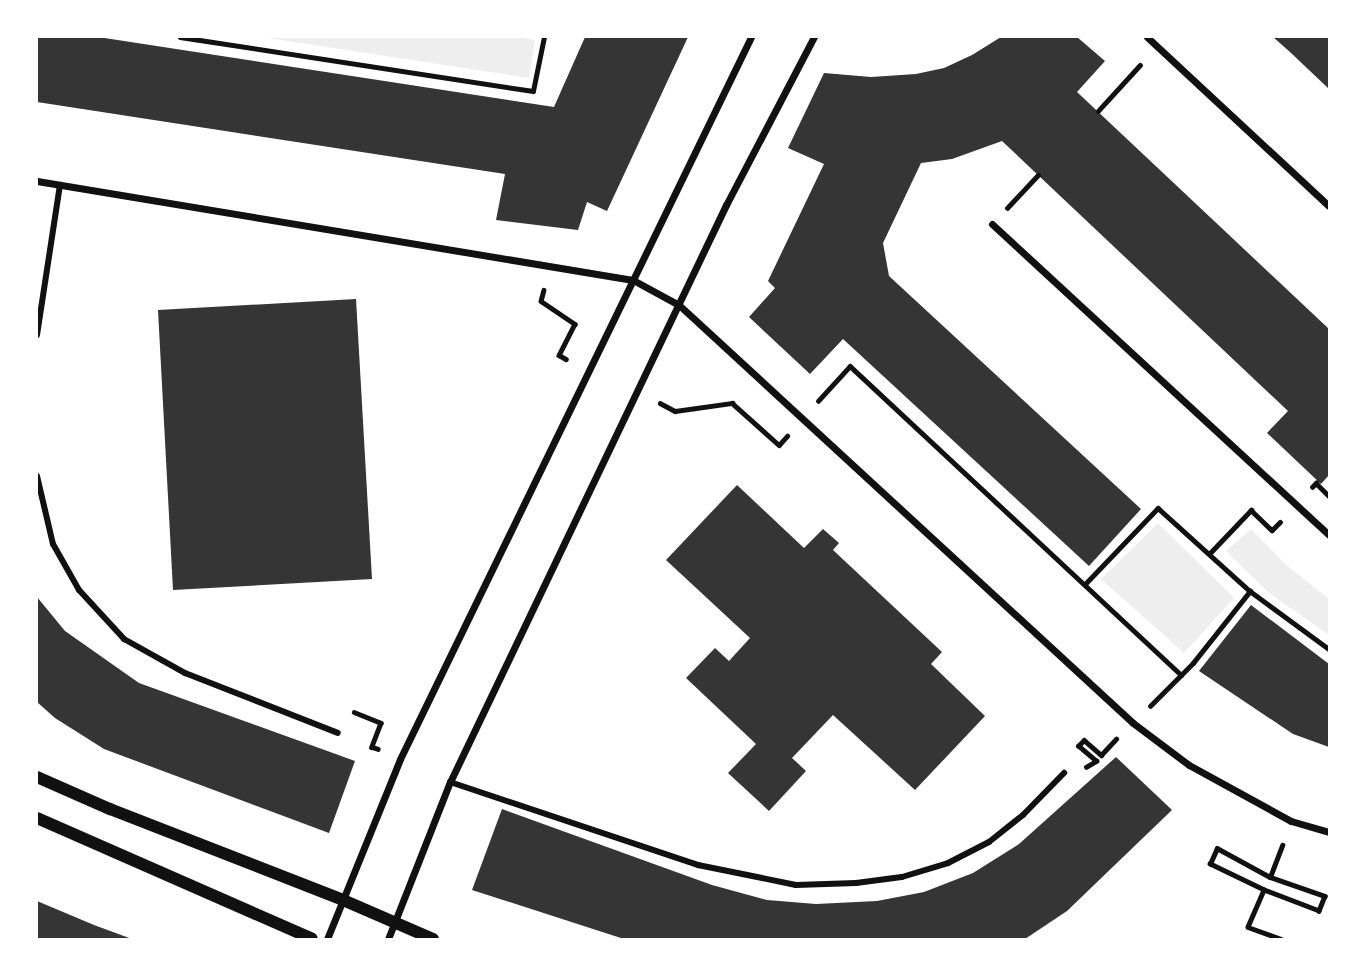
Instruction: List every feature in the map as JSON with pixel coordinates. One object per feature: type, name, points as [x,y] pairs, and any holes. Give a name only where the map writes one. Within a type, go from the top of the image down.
[{"type":"street","points":[[327,939],[400,759],[751,37]]},
{"type":"street","points":[[388,939],[450,782],[726,205],[814,37]]},
{"type":"street","points":[[1147,37],[1329,206]]},
{"type":"street","points":[[37,181],[633,280],[679,305],[1133,723],[1189,765],[1291,821],[1329,832]]},
{"type":"street","points":[[37,335],[60,184]]},
{"type":"street","points":[[992,224],[1329,535]]},
{"type":"street","points":[[37,476],[52,544],[79,590],[124,639],[184,673],[338,733]]},
{"type":"street","points":[[450,782],[698,864],[796,885],[856,883],[891,878],[948,863],[997,835],[1023,815],[1064,773]]},
{"type":"street","points":[[37,777],[433,939]]},
{"type":"street","points":[[37,818],[312,939]]},
{"type":"path","points":[[180,37],[533,91],[544,37]]},
{"type":"path","points":[[1098,111],[1157,46]]},
{"type":"path","points":[[992,224],[1038,175]]},
{"type":"path","points":[[1181,675],[1085,584],[1158,508],[1250,591],[1329,649]]},
{"type":"path","points":[[1209,554],[1251,510]]},
{"type":"path","points":[[1193,663],[1250,591]]},
{"type":"path","points":[[348,709],[381,723],[372,747],[400,759]]},
{"type":"path","points":[[1079,762],[1088,769],[1096,761],[1078,746],[1084,740],[1101,754]]},
{"type":"path","points":[[1270,877],[1291,821]]},
{"type":"path","points":[[1217,848],[1270,877],[1325,896],[1319,911],[1264,890],[1210,864],[1217,848]]},
{"type":"path","points":[[1264,890],[1248,928],[1281,939]]},
{"type":"shaded area","points":[[261,37],[517,37],[535,40],[529,78]]},
{"type":"shaded area","points":[[1158,523],[1234,598],[1184,653],[1101,579]]},
{"type":"shaded area","points":[[1251,529],[1285,564],[1329,599],[1329,635],[1269,593],[1226,551]]},
{"type":"building","points":[[37,37],[98,37],[554,107],[585,37],[688,37],[607,211],[587,202],[578,230],[496,220],[505,174],[37,102]]},
{"type":"building","points":[[1001,37],[1077,37],[1105,61],[1077,92],[1329,329],[1329,475],[1321,484],[1267,433],[1288,411],[1002,141],[952,159],[921,163],[883,243],[889,276],[1141,509],[1089,566],[843,339],[810,374],[749,317],[775,288],[768,281],[824,164],[788,148],[824,73],[871,77],[916,74],[944,68]]},
{"type":"building","points":[[1273,37],[1329,37],[1329,89],[1290,52]]},
{"type":"building","points":[[356,299],[372,579],[173,590],[158,310]]},
{"type":"building","points":[[737,485],[804,548],[823,529],[839,543],[833,550],[942,652],[931,664],[985,716],[915,790],[833,715],[792,758],[806,771],[769,811],[728,773],[756,744],[686,678],[715,648],[729,661],[750,638],[666,560]]},
{"type":"building","points":[[37,597],[65,631],[139,683],[355,761],[329,833],[104,749],[55,718],[37,702]]},
{"type":"building","points":[[1251,605],[1329,664],[1329,747],[1293,734],[1199,671]]},
{"type":"building","points":[[1116,757],[1172,810],[1067,911],[1025,939],[624,939],[472,890],[502,809],[712,885],[767,900],[816,904],[877,901],[924,892],[973,873],[1019,844]]},
{"type":"building","points":[[37,901],[94,925],[132,939],[37,939]]}]
